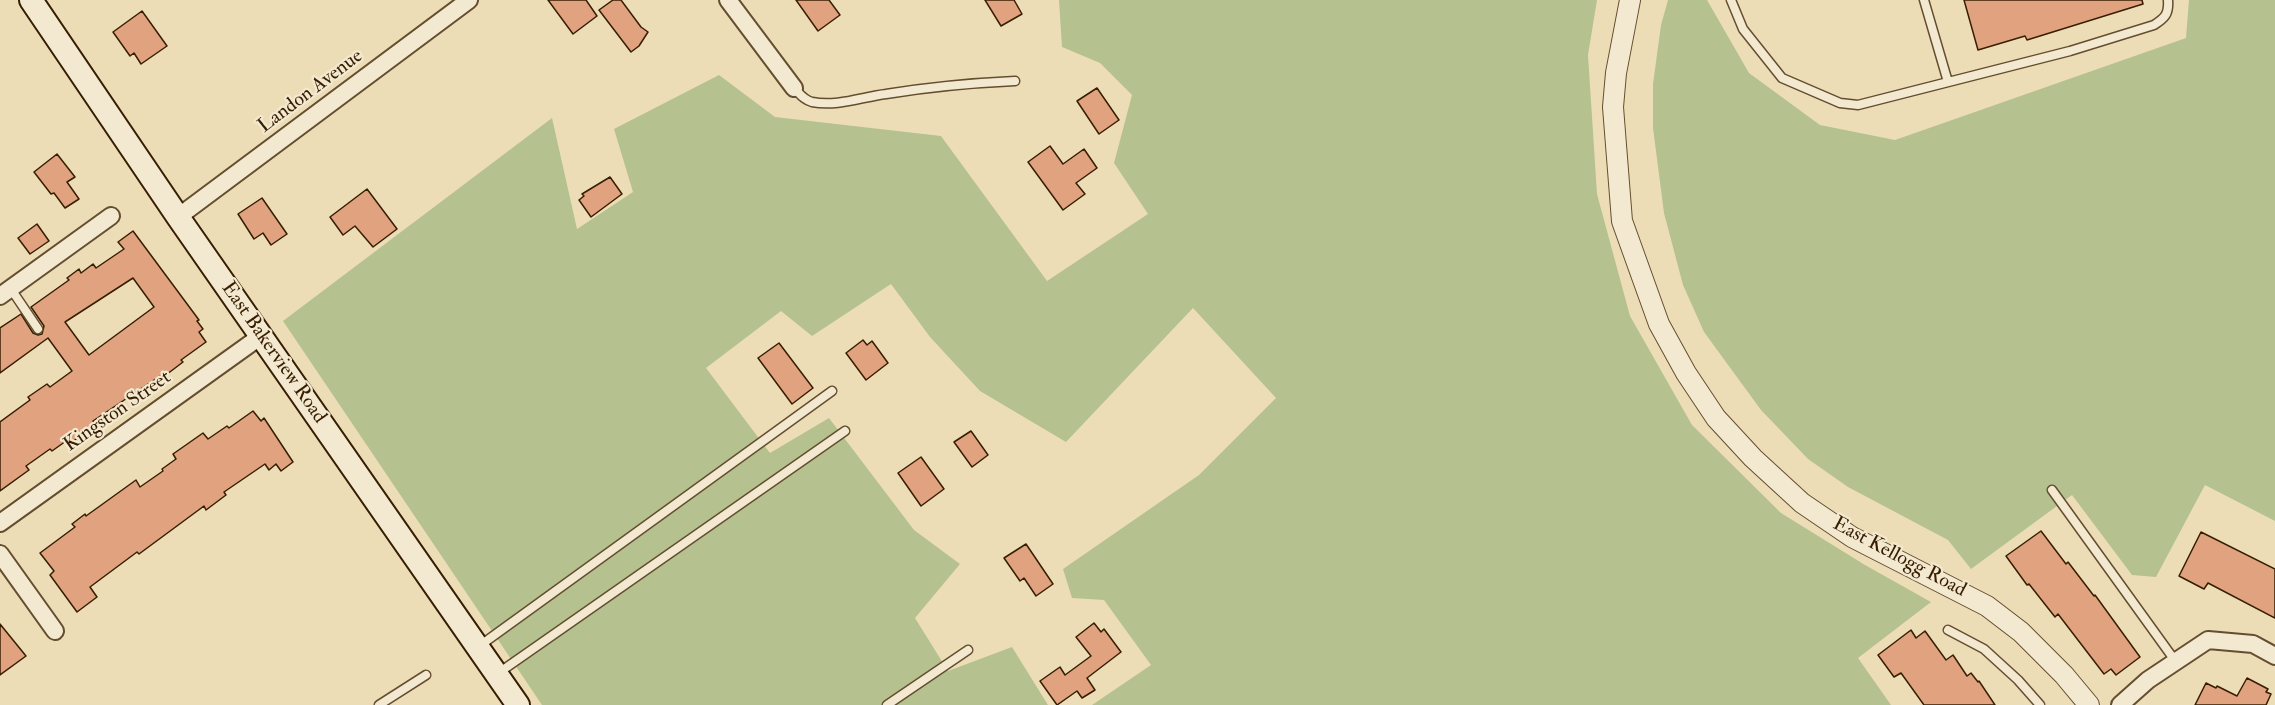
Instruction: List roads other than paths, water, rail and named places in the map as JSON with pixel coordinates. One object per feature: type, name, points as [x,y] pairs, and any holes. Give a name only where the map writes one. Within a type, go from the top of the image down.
[{"type":"main road","name":"East Bakerview Road","points":[[31,0],[178,217],[497,674],[512,701]]},
{"type":"street","name":"Landon Avenue","points":[[178,217],[469,0]]},
{"type":"street","points":[[728,0],[794,88]]},
{"type":"street","name":"East Kellogg Road","points":[[1630,0],[1616,73],[1613,107],[1622,221],[1659,324],[1686,373],[1716,418],[1753,458],[1802,502],[1852,537],[1987,606],[2021,632],[2064,675],[2089,705]]},
{"type":"street","points":[[5,292],[111,216]]},
{"type":"street","name":"Kingston Street","points":[[0,523],[261,336]]},
{"type":"street","points":[[0,554],[55,631]]},
{"type":"street","points":[[2120,705],[2148,680],[2208,640],[2253,644],[2275,656]]},
{"type":"lane","points":[[1731,0],[1743,29],[1782,78],[1821,97],[1840,103],[1858,105],[2070,51],[2154,25],[2165,18],[2169,9],[2168,0]]},
{"type":"lane","points":[[1924,0],[1948,82]]},
{"type":"lane","points":[[794,88],[803,98],[812,102],[839,103],[959,84],[1015,81]]},
{"type":"lane","points":[[5,292],[38,329]]},
{"type":"lane","points":[[478,647],[832,391]]},
{"type":"lane","points":[[497,674],[845,431]]},
{"type":"lane","points":[[2052,490],[2176,662]]},
{"type":"lane","points":[[1948,630],[1984,649],[2018,680],[2040,705]]},
{"type":"lane","points":[[887,705],[968,650]]},
{"type":"lane","points":[[379,705],[426,675]]}]
